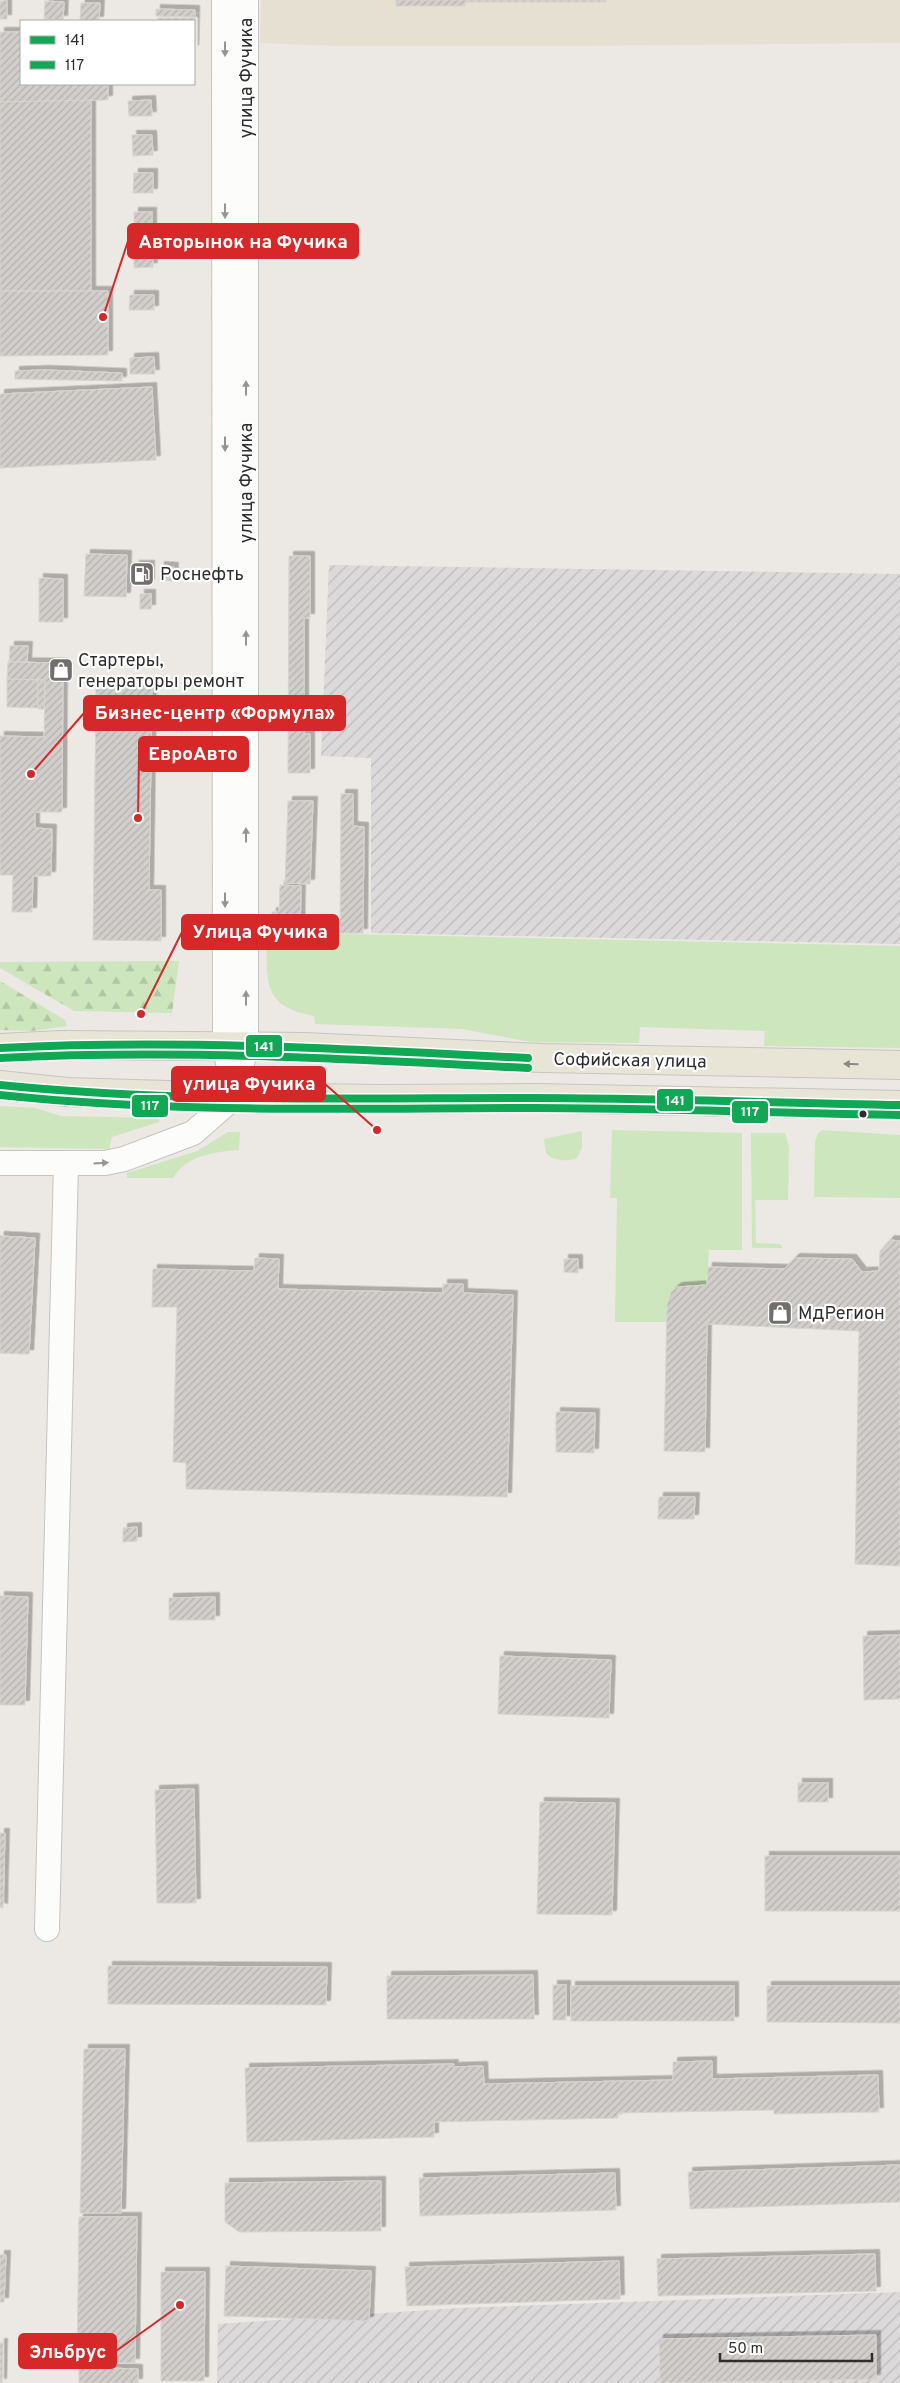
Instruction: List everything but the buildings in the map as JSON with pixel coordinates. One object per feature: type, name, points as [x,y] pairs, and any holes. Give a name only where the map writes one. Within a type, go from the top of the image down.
[{"type":"main road","name":"Софийская улица","points":[[0,1048],[61,1045],[236,1047],[542,1058],[900,1065]]},
{"type":"main road","points":[[0,1085],[67,1092],[234,1097],[381,1099],[535,1098],[900,1105]]},
{"type":"street","name":"улица Фучика","points":[[224,0],[236,1047]]},
{"type":"street","name":"улица Фучика","points":[[234,1097],[246,0]]},
{"type":"street","points":[[0,1163],[105,1163],[170,1144],[193,1134],[234,1097]]},
{"type":"street","points":[[46,1929],[66,1164]]},
{"type":"shaded area","points":[[261,0],[900,0],[900,43],[336,46],[260,43]]},
{"type":"shaded area","points":[[329,565],[900,574],[900,944],[371,933],[371,758],[321,756]]},
{"type":"shaded area","points":[[900,2292],[900,2383],[217,2383],[218,2324],[460,2308]]},
{"type":"green space","points":[[301,933],[900,946],[900,1048],[764,1046],[765,1031],[640,1027],[639,1043],[531,1042],[462,1029],[315,1024],[314,1016],[297,1012],[276,999],[268,980],[266,938],[301,939]]},
{"type":"green space","points":[[179,961],[172,1013],[74,1011],[0,968],[0,962]]},
{"type":"green space","points":[[0,981],[65,1020],[67,1026],[32,1031],[0,1030]]},
{"type":"green space","points":[[0,1106],[35,1108],[61,1116],[159,1118],[159,1122],[112,1137],[109,1149],[0,1147]]},
{"type":"green space","points":[[612,1130],[742,1133],[742,1250],[709,1250],[707,1285],[679,1287],[674,1290],[668,1301],[666,1322],[615,1322],[617,1198],[610,1198]]},
{"type":"green space","points":[[822,1130],[900,1135],[900,1198],[814,1197],[815,1142],[818,1133]]},
{"type":"green space","points":[[582,1131],[582,1148],[577,1158],[560,1160],[552,1158],[546,1153],[544,1139]]},
{"type":"green space","points":[[228,1132],[240,1132],[239,1150],[202,1156],[186,1164],[173,1178],[127,1178],[127,1173],[197,1151]]},
{"type":"green space","points":[[751,1133],[785,1133],[789,1147],[788,1200],[755,1200],[756,1243],[780,1244],[783,1248],[752,1248]]},
{"type":"transit line","name":"141","points":[[0,1048],[132,1044],[264,1046],[528,1058]]},
{"type":"transit line","name":"117","points":[[0,1058],[132,1054],[264,1056],[528,1068]]},
{"type":"transit line","name":"141","points":[[0,1085],[66,1091],[200,1097],[333,1099],[580,1098],[900,1105]]},
{"type":"transit line","name":"117","points":[[0,1095],[133,1105],[266,1109],[579,1108],[900,1115]]},
{"type":"place","name":"Авторынок на Фучика","points":[[103,317]]},
{"type":"place","name":"Роснефть","points":[[142,574]]},
{"type":"place","name":"Стартеры, генераторы ремонт","points":[[61,670]]},
{"type":"place","name":"Бизнес-центр «Формула»","points":[[31,774]]},
{"type":"place","name":"ЕвроАвто","points":[[138,818]]},
{"type":"place","name":"Улица Фучика","points":[[141,1014]]},
{"type":"place","name":"улица Фучика","points":[[377,1130]]},
{"type":"place","name":"МдРегион","points":[[780,1313]]},
{"type":"place","name":"Эльбрус","points":[[180,2305]]}]
